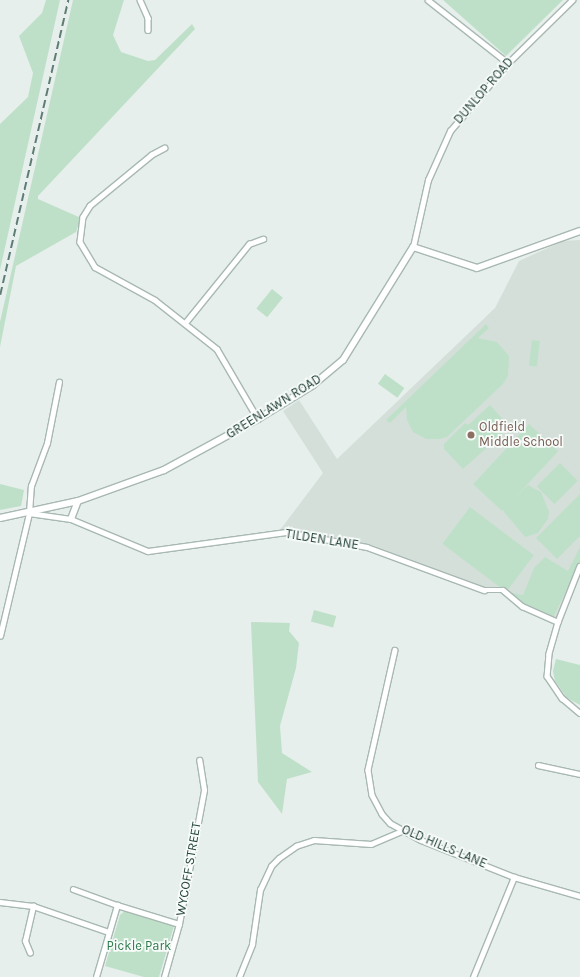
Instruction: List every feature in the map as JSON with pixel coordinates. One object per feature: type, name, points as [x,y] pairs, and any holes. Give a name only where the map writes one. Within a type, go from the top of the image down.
[{"type":"main road","points":[[413,247],[477,268],[580,231]]},
{"type":"main road","name":"GREENLAWN ROAD","points":[[0,518],[78,502],[164,470],[258,419],[313,385],[343,360],[413,247]]},
{"type":"main road","points":[[70,519],[78,502]]},
{"type":"street","points":[[140,0],[148,18],[148,30]]},
{"type":"street","points":[[428,0],[508,63]]},
{"type":"street","name":"DUNLOP ROAD","points":[[413,247],[428,180],[439,152],[460,116],[508,63],[572,0]]},
{"type":"street","points":[[165,148],[152,155],[90,206],[83,217],[80,242],[95,267],[155,300],[185,323],[224,357],[258,419]]},
{"type":"street","points":[[185,323],[249,244],[263,239]]},
{"type":"street","points":[[0,636],[29,513],[31,486],[47,443],[59,382]]},
{"type":"street","name":"TILDEN LANE","points":[[29,513],[70,519],[148,551],[286,532],[368,547],[484,590],[502,590],[522,606],[558,622]]},
{"type":"street","points":[[580,566],[558,622],[549,654],[547,676],[562,698],[580,714]]},
{"type":"street","name":"OLD HILLS LANE","points":[[395,650],[368,770],[376,804],[390,823],[402,831],[514,877],[580,896]]},
{"type":"street","name":"WYCOFF STREET","points":[[164,977],[179,924],[204,790],[199,760]]},
{"type":"street","points":[[538,765],[580,774]]},
{"type":"street","points":[[239,977],[252,944],[260,890],[271,866],[279,858],[305,842],[324,840],[371,844],[402,831]]},
{"type":"street","points":[[473,977],[514,877]]},
{"type":"street","points":[[73,889],[117,905],[179,924]]},
{"type":"street","points":[[0,902],[33,906],[109,932]]},
{"type":"street","points":[[96,977],[117,905]]},
{"type":"street","points":[[30,953],[24,941],[33,906]]},
{"type":"shaded area","name":"Oldfield Middle School","points":[[580,240],[580,559],[556,619],[524,605],[503,589],[486,588],[369,544],[280,530],[323,473],[283,411],[299,400],[337,459],[495,308],[519,261],[563,241]]},
{"type":"green space","points":[[46,0],[60,0],[0,270],[0,124],[28,97],[33,73],[19,36],[42,13]]},
{"type":"green space","points":[[73,0],[124,0],[113,35],[121,52],[148,61],[155,60],[192,24],[195,29],[38,196],[38,199],[81,218],[76,232],[16,266],[0,347],[0,322]]},
{"type":"green space","points":[[443,0],[563,0],[506,56]]},
{"type":"green space","points":[[272,289],[283,298],[267,317],[256,308]]},
{"type":"green space","points":[[486,324],[489,328],[478,338],[497,342],[509,356],[508,376],[503,384],[447,437],[440,439],[426,439],[413,432],[407,420],[406,407],[390,423],[386,420]]},
{"type":"green space","points":[[532,340],[540,341],[537,367],[529,366]]},
{"type":"green space","points":[[385,374],[404,388],[397,398],[378,384]]},
{"type":"green space","points":[[490,405],[510,427],[463,469],[444,449],[444,444],[465,423],[468,425]]},
{"type":"green space","points":[[529,424],[558,451],[502,511],[473,484]]},
{"type":"green space","points":[[560,463],[578,481],[554,504],[537,486]]},
{"type":"green space","points":[[0,484],[24,490],[21,506],[0,510]]},
{"type":"green space","points":[[528,485],[541,492],[549,512],[548,519],[538,533],[525,537],[504,512],[504,508]]},
{"type":"green space","points":[[580,494],[580,536],[557,559],[536,538]]},
{"type":"green space","points":[[470,507],[534,555],[506,592],[442,544]]},
{"type":"green space","points":[[580,547],[580,562],[551,622],[518,608],[506,596],[511,593],[523,595],[534,568],[545,557],[568,571]]},
{"type":"green space","points":[[314,610],[336,616],[333,628],[311,622]]},
{"type":"green space","points":[[251,622],[290,623],[289,631],[299,643],[296,668],[280,726],[282,753],[312,772],[287,779],[282,814],[258,782]]},
{"type":"green space","points":[[556,659],[580,665],[580,705],[567,698],[555,681],[553,671]]},
{"type":"green space","name":"Pickle Park","points":[[125,911],[174,926],[159,977],[144,977],[105,966],[120,915]]},
{"type":"railway","points":[[0,295],[68,0]]},
{"type":"place","name":"Oldfield Middle School","points":[[471,435]]}]
